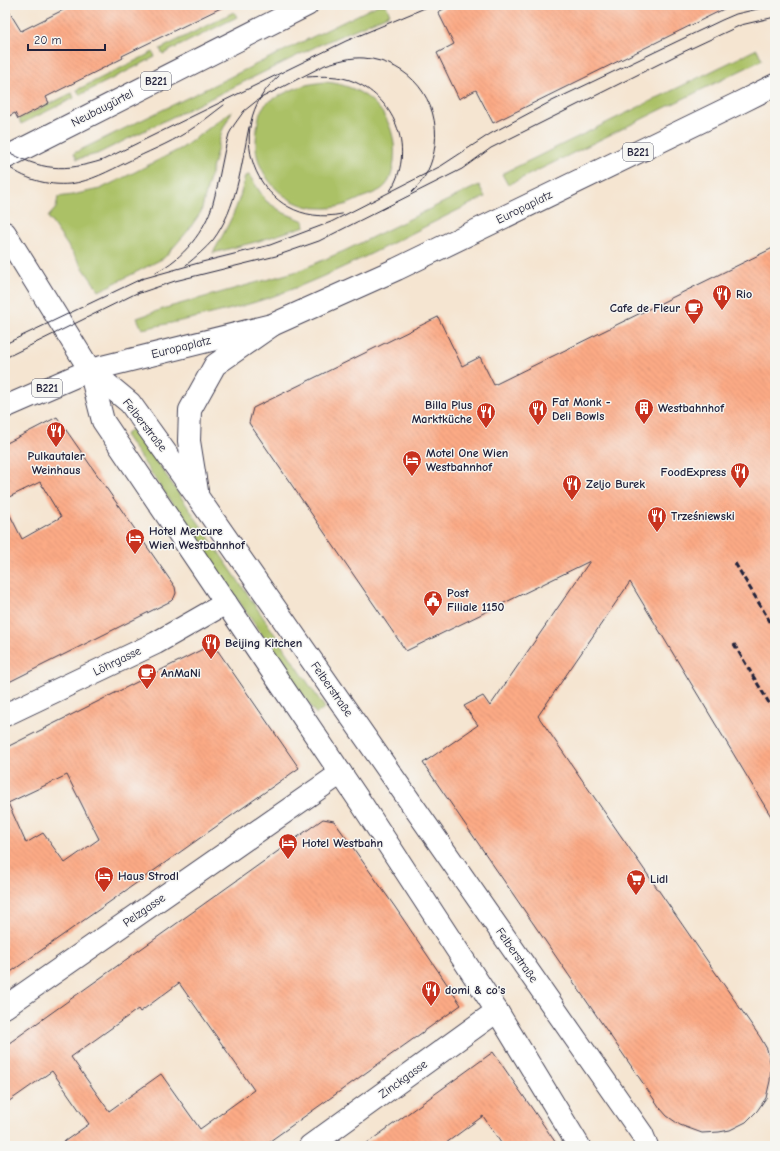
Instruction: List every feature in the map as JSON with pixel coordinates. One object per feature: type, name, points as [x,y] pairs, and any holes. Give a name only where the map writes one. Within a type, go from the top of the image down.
[{"type":"main road","name":"Neubaugürtel","points":[[5,158],[307,5]]},
{"type":"main road","name":"Europaplatz","points":[[197,496],[189,441],[190,410],[215,365],[272,325],[397,268],[775,85]]},
{"type":"main road","points":[[5,233],[90,370],[103,421],[341,773],[497,1011],[579,1146]]},
{"type":"main road","name":"Europaplatz","points":[[90,370],[272,325]]},
{"type":"main road","name":"B221","points":[[5,407],[90,370]]},
{"type":"main road","name":"Felberstraße","points":[[90,370],[130,403],[197,496],[642,1134],[647,1146]]},
{"type":"main road","name":"Löhrgasse","points":[[5,715],[156,642],[226,603]]},
{"type":"main road","name":"Pelzgasse","points":[[5,1007],[341,773]]},
{"type":"main road","name":"Zinckgasse","points":[[310,1146],[497,1011]]},
{"type":"green space","points":[[378,5],[386,5],[390,14],[317,46],[97,154],[77,159],[74,153]]},
{"type":"green space","points":[[234,12],[237,17],[163,54],[160,49]]},
{"type":"green space","points":[[757,49],[762,60],[508,185],[502,174]]},
{"type":"green space","points":[[153,52],[155,57],[80,95],[77,90]]},
{"type":"green space","points":[[325,82],[340,84],[354,89],[367,97],[377,106],[385,117],[391,131],[394,145],[394,161],[389,181],[383,188],[346,205],[325,208],[310,207],[300,204],[290,200],[282,194],[267,178],[262,169],[257,155],[256,144],[259,117],[262,108],[269,101],[296,88]]},
{"type":"green space","points":[[72,93],[74,98],[21,124],[19,119]]},
{"type":"green space","points":[[232,111],[222,131],[201,212],[187,232],[164,258],[99,291],[48,217],[56,208],[58,197],[100,189],[133,173],[182,148]]},
{"type":"green space","points":[[249,175],[266,201],[284,213],[304,221],[305,226],[259,241],[213,253],[240,198],[245,176]]},
{"type":"green space","points":[[479,185],[485,197],[354,262],[301,286],[225,311],[142,329],[137,318],[169,307],[298,271],[346,250]]},
{"type":"green space","points":[[134,428],[325,708],[316,714],[125,435]]},
{"type":"building","points":[[5,5],[21,31],[73,5],[227,5],[122,56],[123,58],[46,97],[49,103],[18,119],[15,113],[5,118]]},
{"type":"building","points":[[451,5],[732,5],[493,123],[476,90],[459,99],[437,53],[454,44],[438,12]]},
{"type":"building","points":[[775,247],[775,823],[630,582],[538,716],[767,1049],[771,1066],[770,1081],[766,1098],[757,1111],[746,1122],[730,1130],[702,1133],[680,1125],[667,1116],[660,1108],[423,763],[478,725],[464,706],[483,696],[490,706],[590,561],[406,651],[249,423],[253,408],[438,317],[462,366],[480,357],[494,385]]},
{"type":"building","points":[[57,417],[175,587],[176,593],[171,601],[5,684],[5,505],[22,539],[61,517],[40,482],[5,499],[5,444]]},
{"type":"building","points":[[207,647],[218,651],[299,768],[5,976],[5,748]],"holes":[[[67,775],[99,839],[65,863],[43,833],[26,843],[8,803]]]},
{"type":"building","points":[[323,819],[334,821],[395,907],[461,1005],[263,1146],[58,1146],[89,1124],[52,1071],[5,1104],[5,1046]],"holes":[[[179,983],[254,1090],[200,1129],[161,1074],[109,1111],[71,1057],[138,1009],[140,1012]]]},
{"type":"building","points":[[493,1052],[558,1146],[503,1146],[483,1116],[442,1146],[363,1146]]},
{"type":"tram line","points":[[5,150],[18,157],[42,166],[64,168],[103,160],[346,41],[432,5]]},
{"type":"tram line","points":[[138,280],[270,245],[331,222],[441,166],[490,134],[550,102],[722,20],[736,14],[775,5]]},
{"type":"tram line","points":[[137,294],[175,281],[276,256],[319,241],[462,169],[491,148],[679,54],[741,25],[775,17]]},
{"type":"tram line","points":[[156,272],[175,260],[184,252],[205,224],[213,203],[229,134],[244,111],[259,99],[325,65],[354,58],[380,61],[395,67],[408,75],[419,86],[427,99],[432,113],[435,129],[435,145],[428,171],[411,193]]},
{"type":"tram line","points":[[279,76],[260,98],[251,122],[250,147],[256,171],[269,192],[289,207],[313,215],[342,214]]},
{"type":"tram line","points":[[307,77],[337,77],[355,82],[369,90],[381,101],[391,114],[398,129],[401,144],[401,160],[398,176],[390,191]]},
{"type":"tram line","points":[[5,164],[20,174],[44,183],[78,183],[107,172],[187,132],[224,105]]},
{"type":"tram line","points":[[186,265],[213,240],[228,214],[237,186],[249,127]]},
{"type":"tram line","points":[[5,344],[143,278]]},
{"type":"tram line","points":[[5,358],[141,291]]},
{"type":"railway","points":[[735,563],[775,630]]},
{"type":"railway","points":[[734,644],[775,713]]},
{"type":"place","name":"Rio","points":[[722,311]]},
{"type":"place","name":"Cafe de Fleur","points":[[694,325]]},
{"type":"place","name":"Westbahnhof","points":[[644,425]]},
{"type":"place","name":"Fat Monk - Deli Bowls","points":[[538,426]]},
{"type":"place","name":"Billa Plus Marktküche","points":[[486,429]]},
{"type":"place","name":"Pulkautaler Weinhaus","points":[[56,448]]},
{"type":"place","name":"Motel One Wien Westbahnhof","points":[[412,477]]},
{"type":"place","name":"FoodExpress","points":[[740,489]]},
{"type":"place","name":"Zeljo Burek","points":[[572,501]]},
{"type":"place","name":"Trześniewski","points":[[657,533]]},
{"type":"place","name":"Hotel Mercure Wien Westbahnhof","points":[[135,555]]},
{"type":"place","name":"Post Filiale 1150","points":[[433,617]]},
{"type":"place","name":"Beijing Kitchen","points":[[211,660]]},
{"type":"place","name":"AnMaNi","points":[[147,690]]},
{"type":"place","name":"Hotel Westbahn","points":[[288,860]]},
{"type":"place","name":"Haus Strodl","points":[[104,893]]},
{"type":"place","name":"Lidl","points":[[636,896]]},
{"type":"place","name":"domi & co's","points":[[431,1007]]}]
